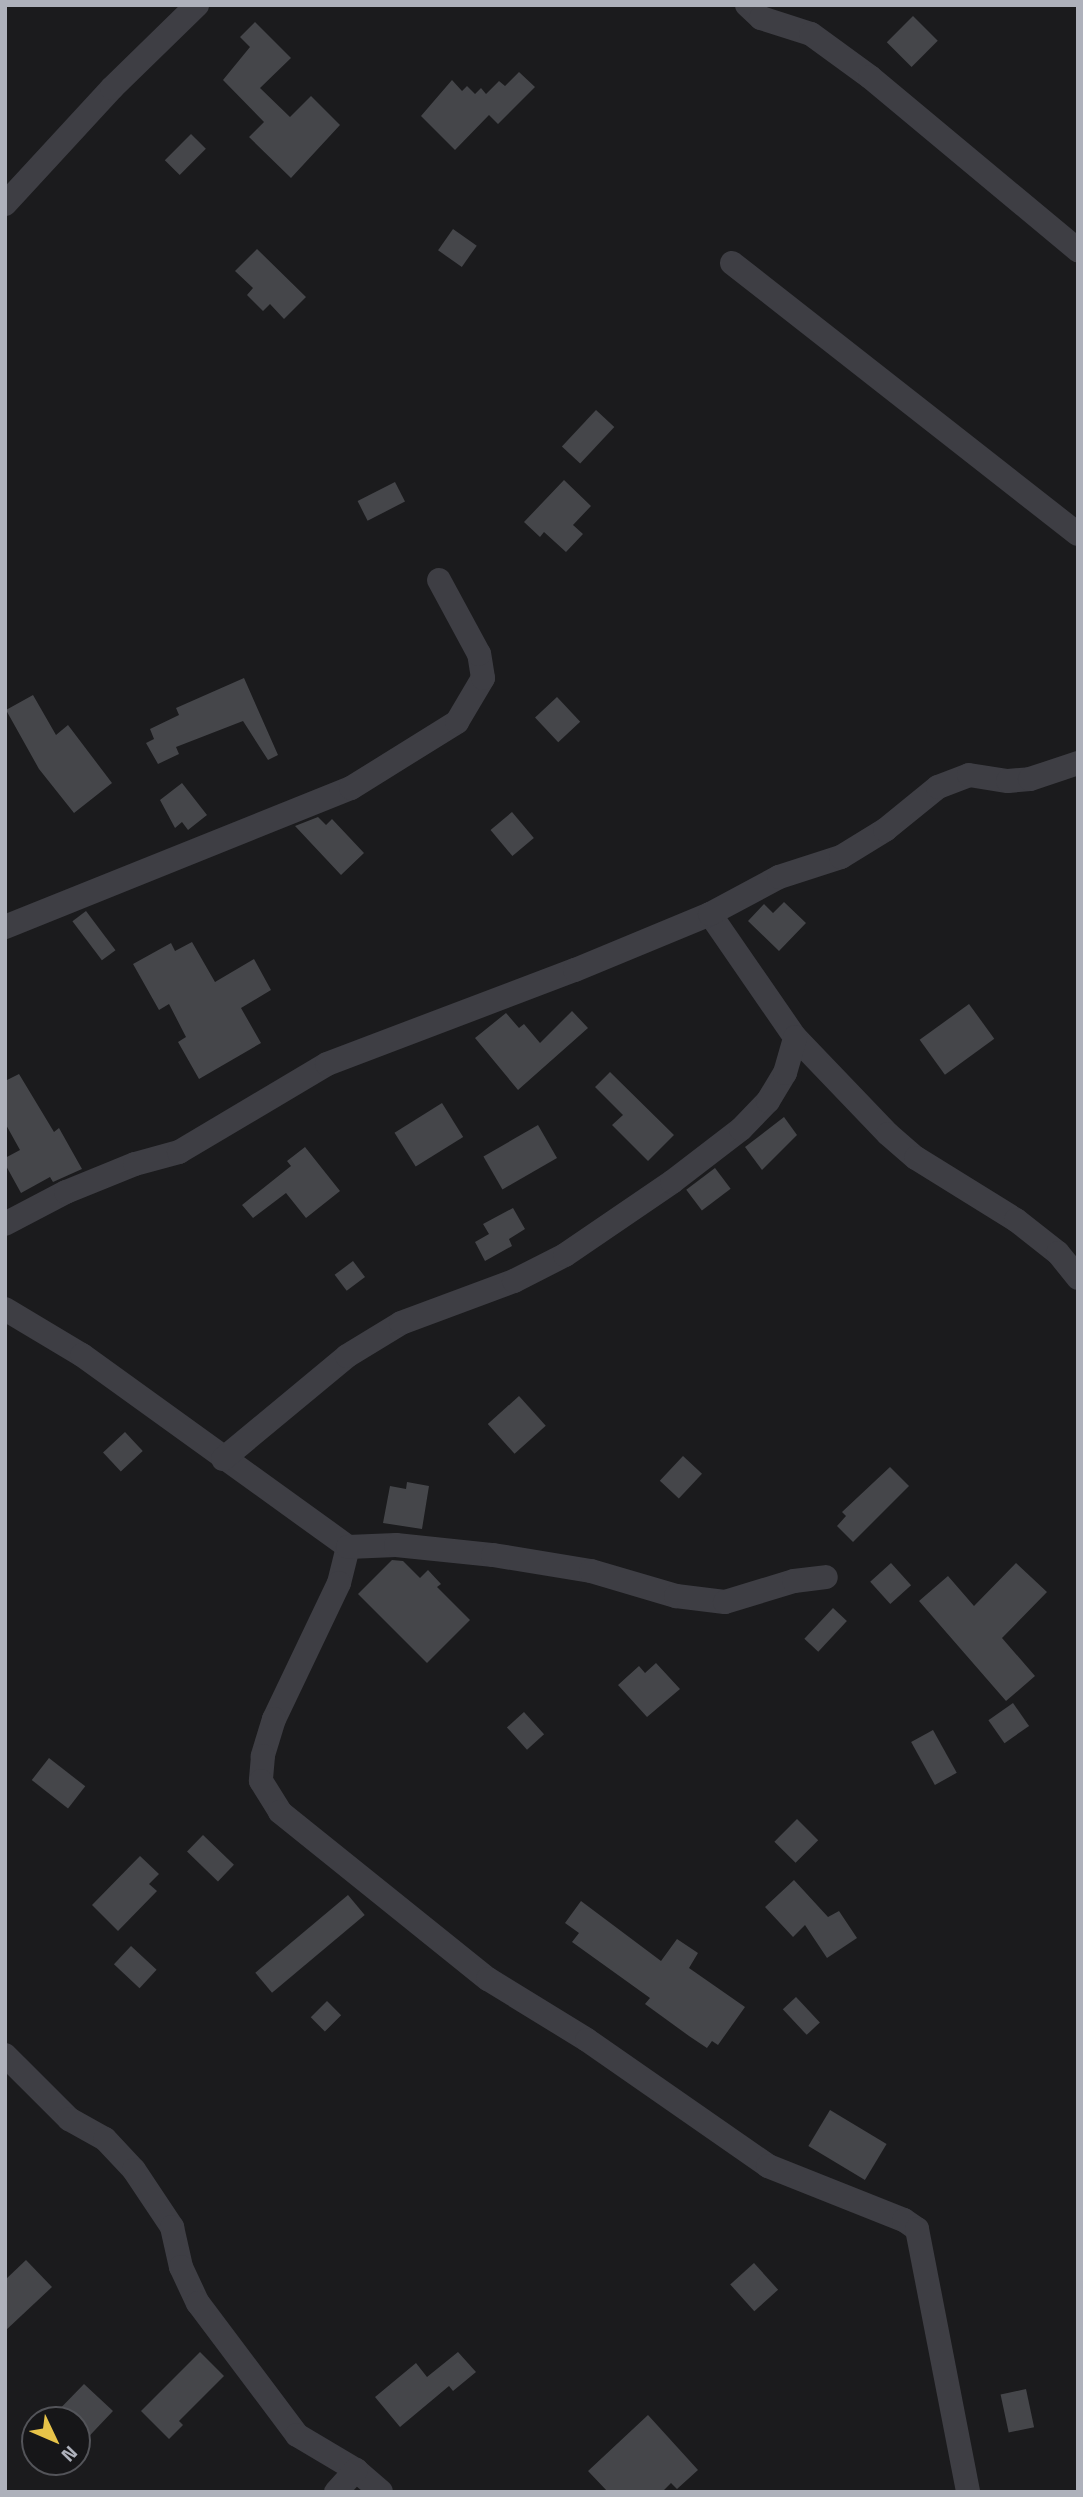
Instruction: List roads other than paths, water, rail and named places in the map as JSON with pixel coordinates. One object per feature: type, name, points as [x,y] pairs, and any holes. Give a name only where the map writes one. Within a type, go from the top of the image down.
[{"type":"street","points":[[5,204],[112,88],[197,5]]},
{"type":"street","points":[[747,5],[761,18],[811,34],[870,77],[1078,250]]},
{"type":"street","points":[[732,263],[1078,534]]},
{"type":"street","points":[[5,927],[351,788],[457,722],[483,678],[479,654],[439,580]]},
{"type":"street","points":[[5,1224],[66,1192],[135,1164],[179,1152],[327,1064],[710,914],[779,877],[857,849],[938,787],[970,775],[1008,781],[1030,779],[1078,763]]},
{"type":"street","points":[[710,914],[795,1037],[916,1158],[1016,1220],[1058,1253],[1078,1278]]},
{"type":"street","points":[[223,1459],[347,1356],[379,1336],[565,1255],[672,1182],[741,1129],[768,1101],[785,1073],[795,1037]]},
{"type":"street","points":[[5,1309],[82,1355],[348,1548],[396,1545],[493,1555],[591,1571],[677,1596],[725,1602],[794,1581],[826,1577]]},
{"type":"street","points":[[348,1548],[339,1583],[280,1707],[262,1756],[261,1781],[280,1812],[488,1979],[587,2040],[768,2166],[892,2215],[917,2229],[968,2492]]},
{"type":"street","points":[[5,2055],[69,2119],[105,2139],[134,2170],[172,2227],[181,2267],[198,2303],[297,2435],[356,2470],[381,2492]]},
{"type":"street","points":[[336,2492],[356,2470]]}]
